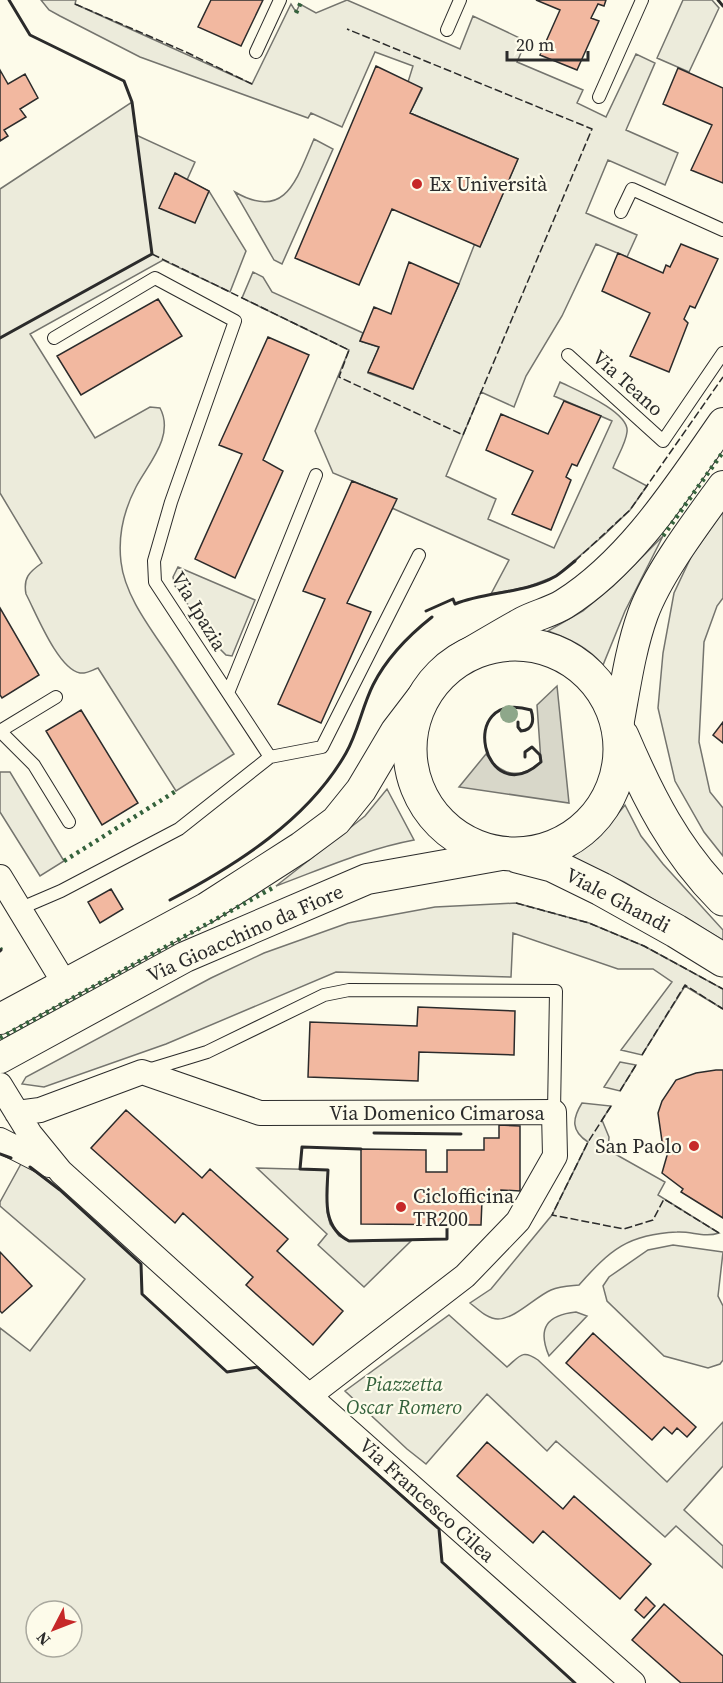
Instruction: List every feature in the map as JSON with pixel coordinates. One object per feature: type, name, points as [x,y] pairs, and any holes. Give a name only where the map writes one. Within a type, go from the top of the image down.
[{"type":"main road","points":[[618,726],[620,754],[615,782],[603,807],[584,828],[561,843],[535,852],[507,854],[477,847],[450,832],[429,810],[415,782],[409,752],[413,722],[425,693],[440,674],[459,659],[490,646],[501,645],[523,644],[555,652],[584,669],[605,695],[642,782],[666,828],[688,858],[723,898]]},
{"type":"main road","name":"Viale Ghandi","points":[[507,854],[552,866],[592,884],[723,960]]},
{"type":"street","points":[[459,659],[524,621],[563,604],[597,580],[621,556],[676,490],[723,423]]},
{"type":"street","points":[[618,726],[630,659],[643,613],[659,582],[723,486]]},
{"type":"street","name":"Via Gioacchino da Fiore","points":[[0,1019],[206,908],[302,847],[336,822],[361,790],[396,731],[425,693]]},
{"type":"street","name":"Via Gioacchino da Fiore","points":[[0,1058],[185,957],[367,879],[507,854]]},
{"type":"street","points":[[0,877],[65,984]]},
{"type":"street","points":[[17,1113],[40,1110],[142,1072]]},
{"type":"street","name":"Via Domenico Cimarosa","points":[[142,1072],[260,1113],[554,1112],[555,1156],[518,1221],[465,1276],[309,1395]]},
{"type":"street","points":[[0,1085],[30,1134],[61,1172]]},
{"type":"street","points":[[0,1140],[61,1172]]},
{"type":"street","name":"Via Francesco Cilea","points":[[61,1172],[633,1683]]},
{"type":"lane","points":[[256,52],[280,0]]},
{"type":"lane","points":[[447,30],[459,0]]},
{"type":"lane","points":[[599,97],[642,0]]},
{"type":"lane","points":[[621,212],[632,189],[723,230]]},
{"type":"lane","name":"Via Ipazia","points":[[54,338],[155,278],[235,321],[171,501],[154,561],[155,582],[270,757]]},
{"type":"lane","name":"Via Teano","points":[[568,355],[663,441],[723,353]]},
{"type":"lane","points":[[228,693],[316,475]]},
{"type":"lane","points":[[19,909],[61,891],[179,829],[270,757],[322,747],[419,555]]},
{"type":"lane","points":[[56,697],[0,731],[34,765],[69,822]]},
{"type":"lane","points":[[142,1072],[207,1052],[324,995],[349,990],[556,991],[554,1112]]},
{"type":"green space","points":[[41,0],[76,0],[75,4],[252,84],[291,4],[296,12],[300,4],[316,13],[347,0],[460,49],[473,16],[526,41],[517,62],[583,90],[577,103],[606,117],[636,54],[655,63],[626,130],[678,153],[665,185],[608,160],[586,213],[637,235],[627,257],[596,244],[562,316],[526,376],[514,407],[481,392],[446,476],[496,499],[488,519],[554,548],[612,421],[554,396],[560,382],[601,403],[626,424],[626,436],[613,468],[647,486],[630,510],[556,576],[527,587],[491,594],[509,560],[392,508],[396,499],[333,473],[315,431],[349,350],[242,298],[253,272],[263,277],[272,292],[363,333],[360,341],[379,347],[368,373],[413,389],[475,243],[480,246],[518,159],[410,113],[422,89],[408,82],[413,66],[375,52],[342,127],[311,113],[308,118],[140,57],[49,10]]},
{"type":"green space","points":[[683,0],[712,0],[719,8],[689,72],[657,58]]},
{"type":"green space","points":[[132,102],[136,135],[195,162],[187,180],[209,191],[246,251],[230,292],[163,260],[30,334],[95,438],[150,407],[160,408],[164,418],[164,429],[158,449],[136,487],[125,514],[120,543],[121,562],[128,588],[140,613],[234,754],[176,791],[98,668],[83,673],[72,669],[64,662],[48,639],[25,588],[28,576],[42,563],[0,493],[0,189]]},
{"type":"green space","points":[[314,139],[333,149],[282,264],[274,260],[235,192],[252,200],[266,202],[278,199],[295,181]]},
{"type":"green space","points":[[723,511],[723,598],[717,606],[704,642],[699,742],[710,792],[723,808],[723,856],[704,832],[675,781],[658,708],[663,653],[674,593],[692,555]]},
{"type":"green space","points":[[663,536],[625,611],[603,665],[578,644],[548,631],[583,611],[613,586]]},
{"type":"green space","points":[[178,567],[255,600],[232,656],[226,655],[217,646],[175,586],[173,577]]},
{"type":"green space","points":[[0,772],[10,772],[64,861],[40,876],[0,812]]},
{"type":"green space","points":[[387,789],[414,840],[361,854],[276,886],[365,816]]},
{"type":"green space","points":[[625,805],[641,836],[663,864],[723,930],[723,940],[624,882],[571,858],[598,838]]},
{"type":"green space","points":[[516,903],[589,923],[644,946],[723,989],[723,1009],[685,986],[642,1055],[621,1050],[672,982],[653,969],[618,969],[513,933],[511,977],[336,972],[166,1044],[44,1087],[22,1084],[26,1077],[211,978],[264,953],[348,923],[435,907]]},
{"type":"green space","points":[[620,1062],[636,1065],[620,1091],[604,1087]]},
{"type":"green space","points":[[582,1103],[611,1106],[602,1120],[609,1137],[608,1150],[665,1182],[658,1195],[719,1233],[708,1235],[682,1232],[660,1233],[633,1240],[600,1262],[579,1285],[551,1290],[505,1318],[490,1317],[470,1303],[491,1289],[552,1215],[588,1142],[578,1134],[575,1124],[576,1114]]},
{"type":"green space","points":[[22,1162],[60,1190],[141,1264],[142,1294],[227,1372],[257,1367],[439,1529],[442,1562],[575,1683],[0,1683],[0,1328],[30,1351],[85,1279],[0,1206]]},
{"type":"green space","points":[[257,1168],[328,1170],[327,1212],[330,1224],[339,1236],[349,1241],[411,1241],[364,1287],[318,1245],[327,1234]]},
{"type":"green space","points":[[673,1245],[723,1252],[718,1296],[723,1306],[723,1360],[720,1364],[708,1368],[664,1356],[607,1301],[603,1286],[609,1277],[648,1250]]},
{"type":"green space","points":[[576,1312],[587,1316],[549,1356],[544,1338],[547,1325],[558,1316]]},
{"type":"green space","name":"Piazzetta Oscar Romero","points":[[449,1315],[507,1367],[525,1354],[538,1360],[667,1482],[723,1422],[723,1466],[684,1510],[723,1546],[723,1568],[676,1526],[665,1537],[556,1441],[547,1451],[487,1394],[426,1464],[345,1391]]},
{"type":"shaded area","points":[[557,686],[569,803],[459,787],[486,754],[498,767],[512,773],[534,768],[541,762],[537,705]]},
{"type":"building","points":[[211,0],[263,0],[241,46],[198,27]]},
{"type":"building","points":[[536,0],[606,0],[604,6],[598,4],[591,18],[599,21],[577,70],[540,55],[560,10]]},
{"type":"building","name":"Ex Università","points":[[376,66],[422,88],[410,113],[518,159],[480,247],[392,209],[359,285],[295,258]]},
{"type":"building","points":[[678,68],[723,88],[723,183],[691,170],[712,125],[663,104]]},
{"type":"building","points":[[0,70],[8,84],[25,74],[38,98],[20,109],[26,117],[4,130],[8,136],[0,141]]},
{"type":"building","points":[[175,173],[209,191],[195,223],[159,208]]},
{"type":"building","points":[[681,244],[718,259],[695,308],[690,306],[684,319],[688,323],[669,372],[630,356],[650,313],[602,291],[618,253],[663,273],[666,265],[670,267]]},
{"type":"building","points":[[409,262],[459,284],[413,389],[368,372],[379,347],[360,341],[374,307],[391,314]]},
{"type":"building","points":[[158,299],[182,336],[81,395],[57,356]]},
{"type":"building","points":[[268,337],[309,355],[263,460],[283,471],[235,578],[195,559],[242,454],[219,445]]},
{"type":"building","points":[[564,401],[601,416],[577,466],[572,464],[566,477],[571,480],[551,530],[512,514],[533,471],[486,450],[501,414],[548,434]]},
{"type":"building","points":[[352,481],[397,499],[347,603],[371,612],[321,723],[278,704],[325,599],[303,591]]},
{"type":"building","points":[[0,608],[39,675],[2,698],[0,695]]},
{"type":"building","points":[[81,710],[138,803],[102,825],[46,731]]},
{"type":"building","points":[[723,722],[723,743],[713,735]]},
{"type":"building","points":[[111,889],[123,909],[100,923],[88,902]]},
{"type":"building","points":[[418,1007],[515,1011],[514,1055],[419,1052],[418,1081],[308,1077],[310,1022],[417,1026]]},
{"type":"building","name":"San Paolo","points":[[723,1070],[723,1218],[681,1192],[683,1189],[662,1173],[668,1152],[662,1141],[658,1113],[662,1101],[676,1080],[696,1073]]},
{"type":"building","points":[[126,1110],[202,1178],[210,1169],[288,1239],[277,1251],[343,1311],[313,1345],[246,1285],[253,1277],[183,1213],[175,1223],[91,1148]]},
{"type":"building","points":[[499,1125],[520,1126],[520,1191],[501,1190],[501,1200],[482,1200],[481,1225],[361,1224],[361,1149],[426,1150],[426,1172],[447,1172],[447,1150],[484,1150],[484,1138],[499,1138]]},
{"type":"building","points":[[0,1252],[32,1286],[2,1313],[0,1311]]},
{"type":"building","points":[[593,1333],[696,1427],[687,1437],[677,1428],[672,1434],[664,1427],[652,1440],[566,1363]]},
{"type":"building","points":[[487,1442],[563,1509],[574,1496],[651,1564],[620,1599],[543,1531],[533,1543],[457,1476]]},
{"type":"building","points":[[646,1597],[655,1606],[644,1618],[635,1610]]},
{"type":"building","points":[[664,1604],[723,1656],[723,1683],[681,1683],[632,1640]]},
{"type":"hedge","points":[[296,13],[302,0]]},
{"type":"hedge","points":[[663,536],[723,452]]},
{"type":"hedge","points":[[64,861],[176,791]]},
{"type":"hedge","points":[[0,1038],[276,886]]},
{"type":"fence","points":[[75,4],[186,52],[252,84]]},
{"type":"fence","points":[[152,254],[349,350],[339,377],[463,435],[592,129],[347,29]]},
{"type":"fence","points":[[575,561],[630,510],[723,377]]},
{"type":"fence","points":[[516,903],[589,923],[644,946],[723,989]]},
{"type":"fence","points":[[642,1055],[685,985],[723,1009]]},
{"type":"fence","points":[[620,1091],[636,1065]]},
{"type":"fence","points":[[611,1106],[588,1142],[552,1215],[624,1229],[653,1220],[664,1199],[719,1233]]},
{"type":"wall","points":[[0,338],[152,254],[132,102],[124,81],[30,35],[9,0]]},
{"type":"wall","points":[[718,0],[723,6]]},
{"type":"wall","points":[[426,611],[453,599],[455,604],[544,582],[575,561]]},
{"type":"wall","points":[[170,900],[245,856],[291,820],[312,799],[346,753],[369,693],[385,665],[406,639],[432,617]]},
{"type":"wall","points":[[518,722],[521,731],[528,729],[533,720],[531,710],[507,708],[492,716],[485,730],[486,747],[492,763],[505,773],[521,774],[541,762],[540,755],[532,747],[525,752],[525,757]]},
{"type":"wall","points":[[374,1133],[461,1134]]},
{"type":"wall","points":[[361,1149],[302,1147],[300,1169],[328,1170],[328,1210],[334,1228],[340,1235],[349,1241],[447,1239],[447,1225]]},
{"type":"wall","points":[[0,1154],[11,1158]]},
{"type":"wall","points":[[30,1167],[60,1190],[141,1264],[142,1294],[227,1372],[257,1367],[439,1529],[442,1562],[575,1683]]},
{"type":"place","name":"Ex Università","points":[[417,184]]},
{"type":"place","name":"San Paolo","points":[[694,1146]]},
{"type":"place","name":"Ciclofficina TR200","points":[[401,1207]]}]
